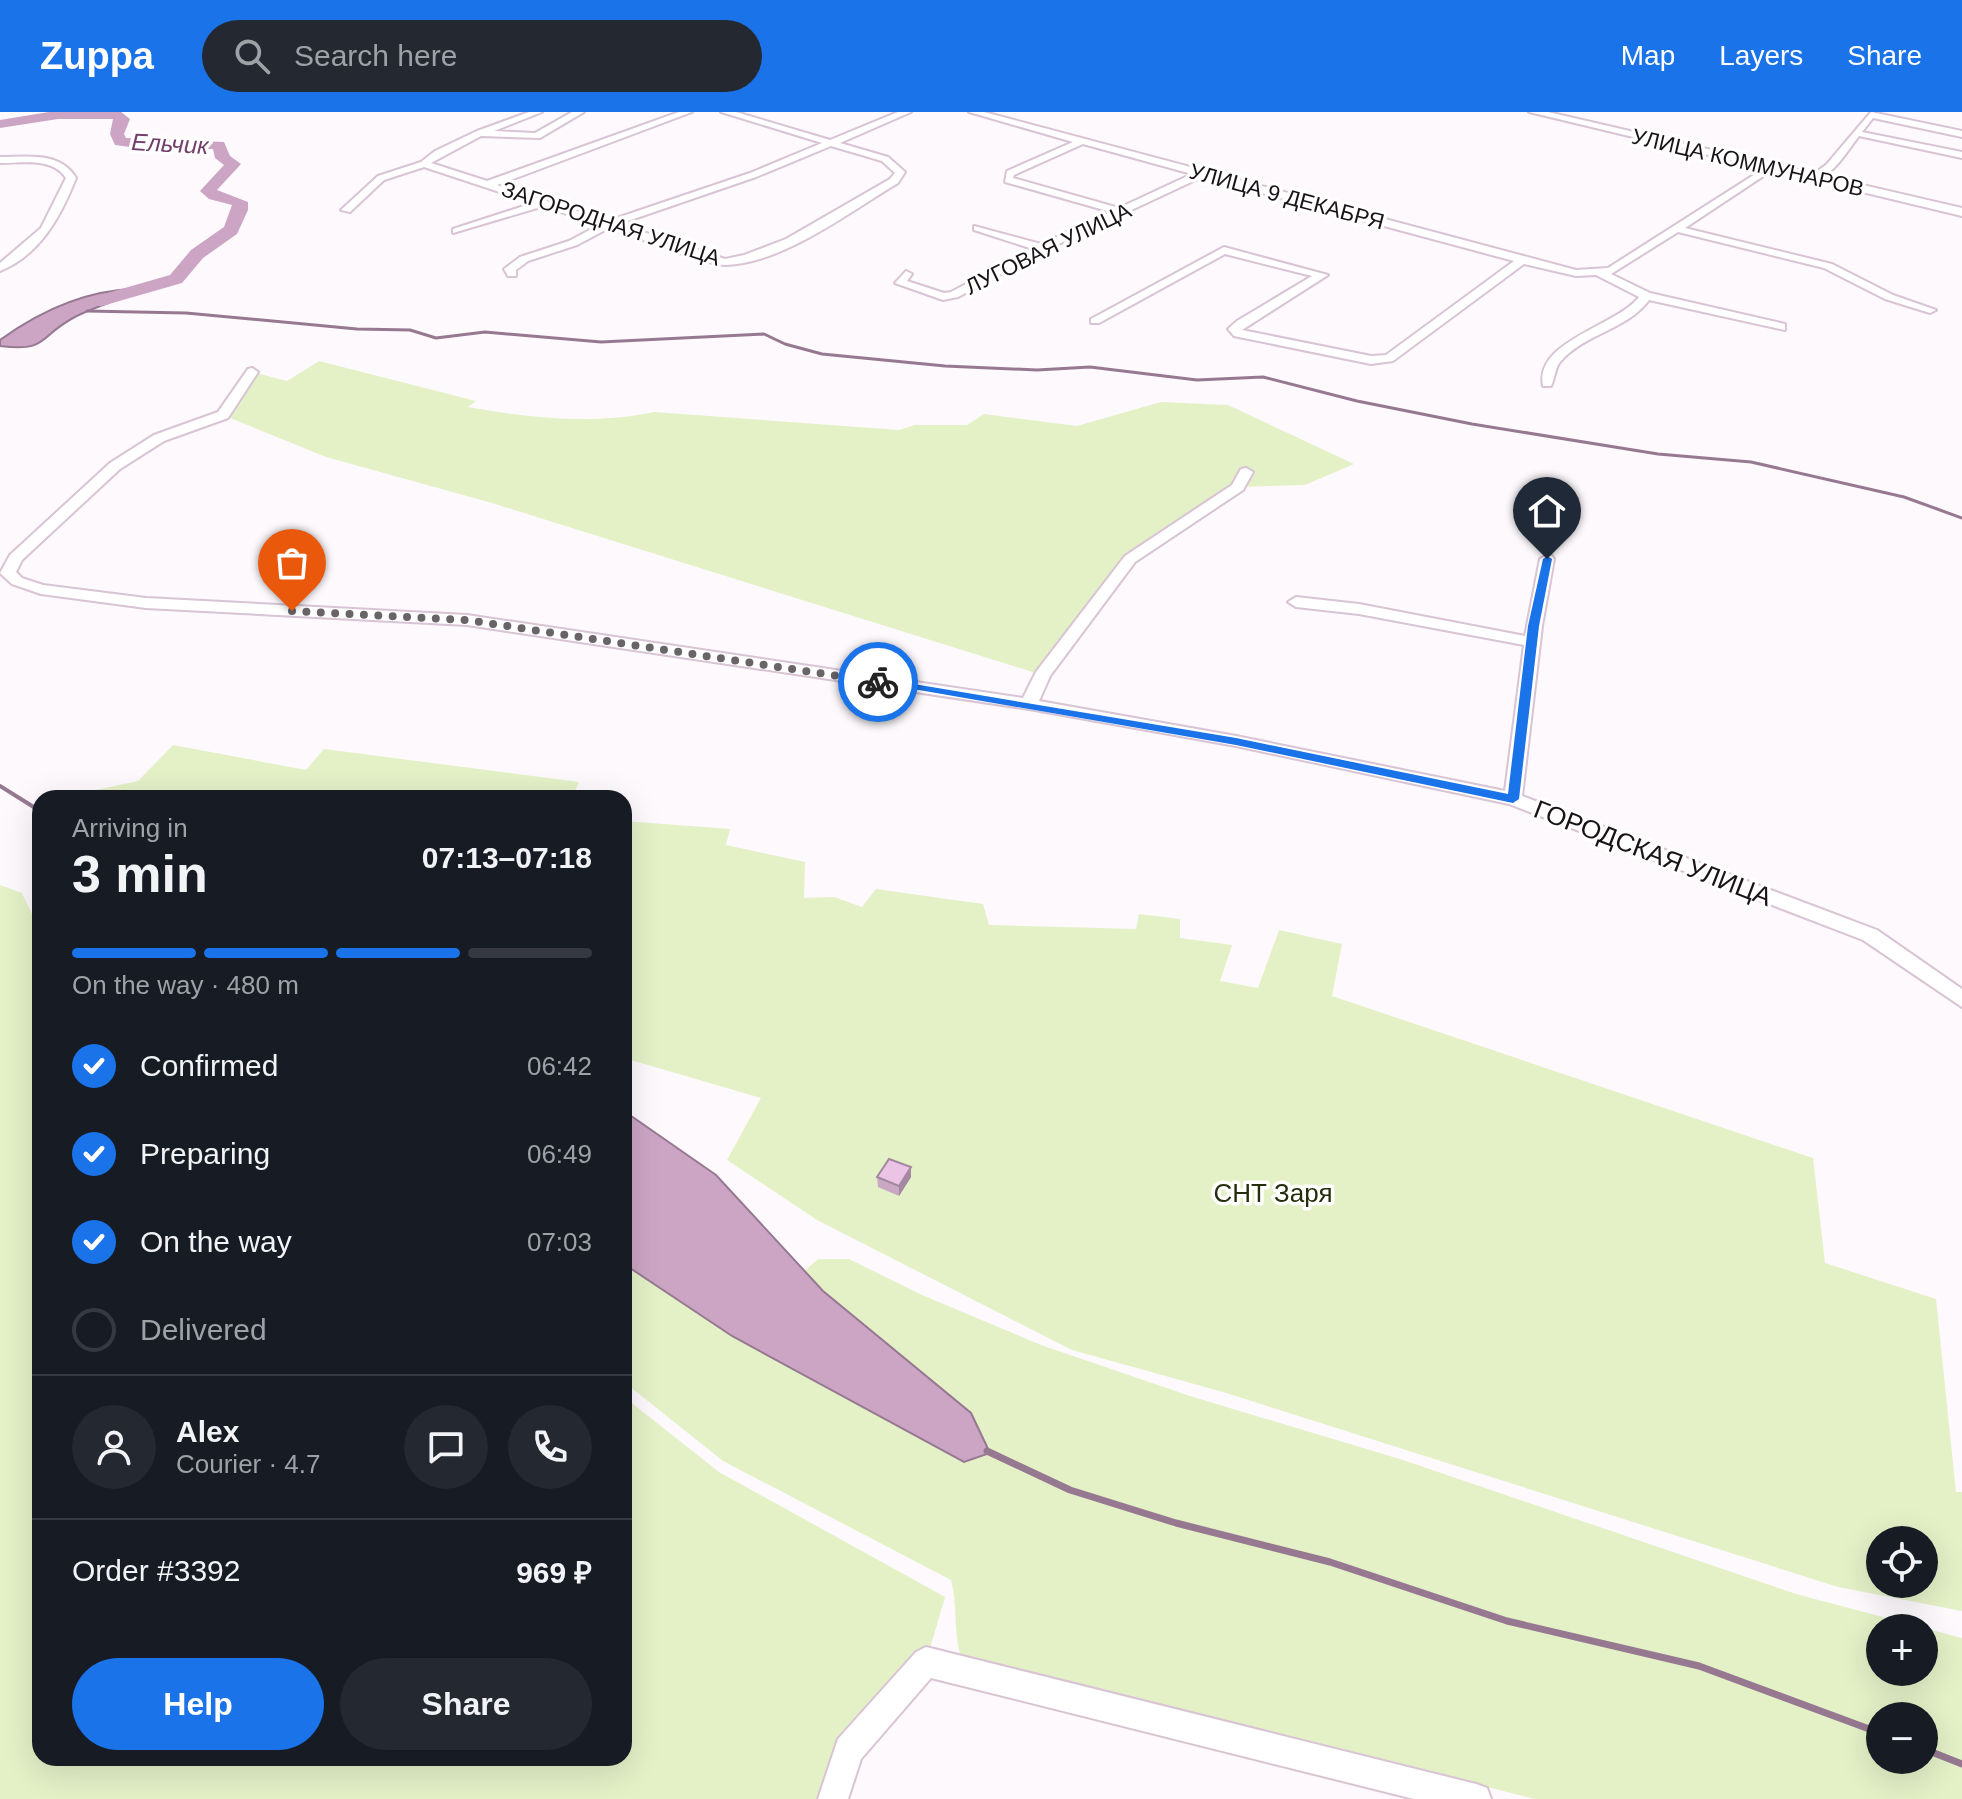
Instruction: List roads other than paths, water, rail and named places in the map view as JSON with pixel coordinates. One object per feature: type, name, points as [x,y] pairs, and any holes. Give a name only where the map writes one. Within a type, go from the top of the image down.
[{"type":"main road","name":"УЛИЦА КОММУНАРОВ","points":[[1534,112],[1962,212]]},
{"type":"street","points":[[346,210],[381,178],[424,164],[438,153],[480,133],[537,112]]},
{"type":"street","points":[[480,133],[537,136],[579,112]]},
{"type":"street","points":[[489,184],[687,112]]},
{"type":"street","points":[[726,112],[826,144]]},
{"type":"street","points":[[512,274],[510,269],[524,259],[573,243],[606,225],[753,175],[906,112]]},
{"type":"street","name":"УЛИЦА 9 ДЕКАБРЯ","points":[[974,112],[1522,260],[1576,273],[1601,274],[1646,296],[1781,327]]},
{"type":"street","points":[[1815,177],[1829,167],[1871,115],[1962,134]]},
{"type":"street","points":[[1856,133],[1962,155]]},
{"type":"street","points":[[1082,141],[1031,161],[1010,173],[1008,180],[1123,212]]},
{"type":"street","name":"ЗАГОРОДНАЯ УЛИЦА","points":[[424,164],[724,262],[747,260],[780,246],[894,181],[900,172],[885,159],[826,144]]},
{"type":"street","points":[[0,160],[45,161],[61,165],[69,170],[71,178],[53,221],[38,241],[0,268]]},
{"type":"street","points":[[1601,274],[1611,271],[1678,229],[1771,167]]},
{"type":"street","name":"ЛУГОВАЯ УЛИЦА","points":[[906,274],[901,283],[943,297],[954,295],[1042,248],[1202,173]]},
{"type":"street","points":[[457,231],[541,204]]},
{"type":"street","points":[[978,228],[1042,248]]},
{"type":"street","points":[[1678,229],[1828,266],[1889,297],[1930,310]]},
{"type":"street","points":[[1095,321],[1224,250],[1322,275],[1234,329],[1242,335],[1371,360],[1389,358],[1522,260]]},
{"type":"street","points":[[1547,383],[1552,363],[1576,342],[1634,312],[1646,296]]},
{"type":"street","name":"ГОРОДСКАЯ УЛИЦА","points":[[252,372],[223,415],[159,438],[115,466],[15,558],[8,573],[17,581],[41,589],[146,603],[467,620],[1029,704],[1236,741],[1513,799],[1870,935],[1962,999]]},
{"type":"street","points":[[1029,704],[1042,675],[1130,559],[1238,487],[1246,472]]},
{"type":"street","points":[[1513,799],[1532,642],[1547,559]]},
{"type":"street","points":[[1296,602],[1359,609],[1532,642]]},
{"type":"street","points":[[833,1799],[849,1750],[926,1662],[1476,1799]]},
{"type":"waterway","name":"Ельчик","points":[[0,124],[58,115],[116,115],[123,119],[117,134],[120,142],[219,145],[223,158],[233,164],[208,191],[215,196],[240,202],[240,210],[231,230],[197,254],[176,279],[96,302]]},
{"type":"waterway","points":[[87,311],[186,313],[357,329],[410,330],[436,338],[485,332],[601,342],[764,334],[785,344],[822,354],[945,366],[1037,370],[1090,367],[1197,380],[1263,377],[1357,401],[1472,424],[1658,454],[1751,462],[1904,497],[1962,518]]},
{"type":"waterway","points":[[0,786],[32,806]]},
{"type":"waterway","points":[[987,1451],[1070,1490],[1176,1523],[1330,1562],[1507,1621],[1699,1666],[1866,1728]]},
{"type":"waterway","points":[[1938,1755],[1962,1764]]},
{"type":"park label","name":"СНТ Заря","points":[[1273,1193]]}]
